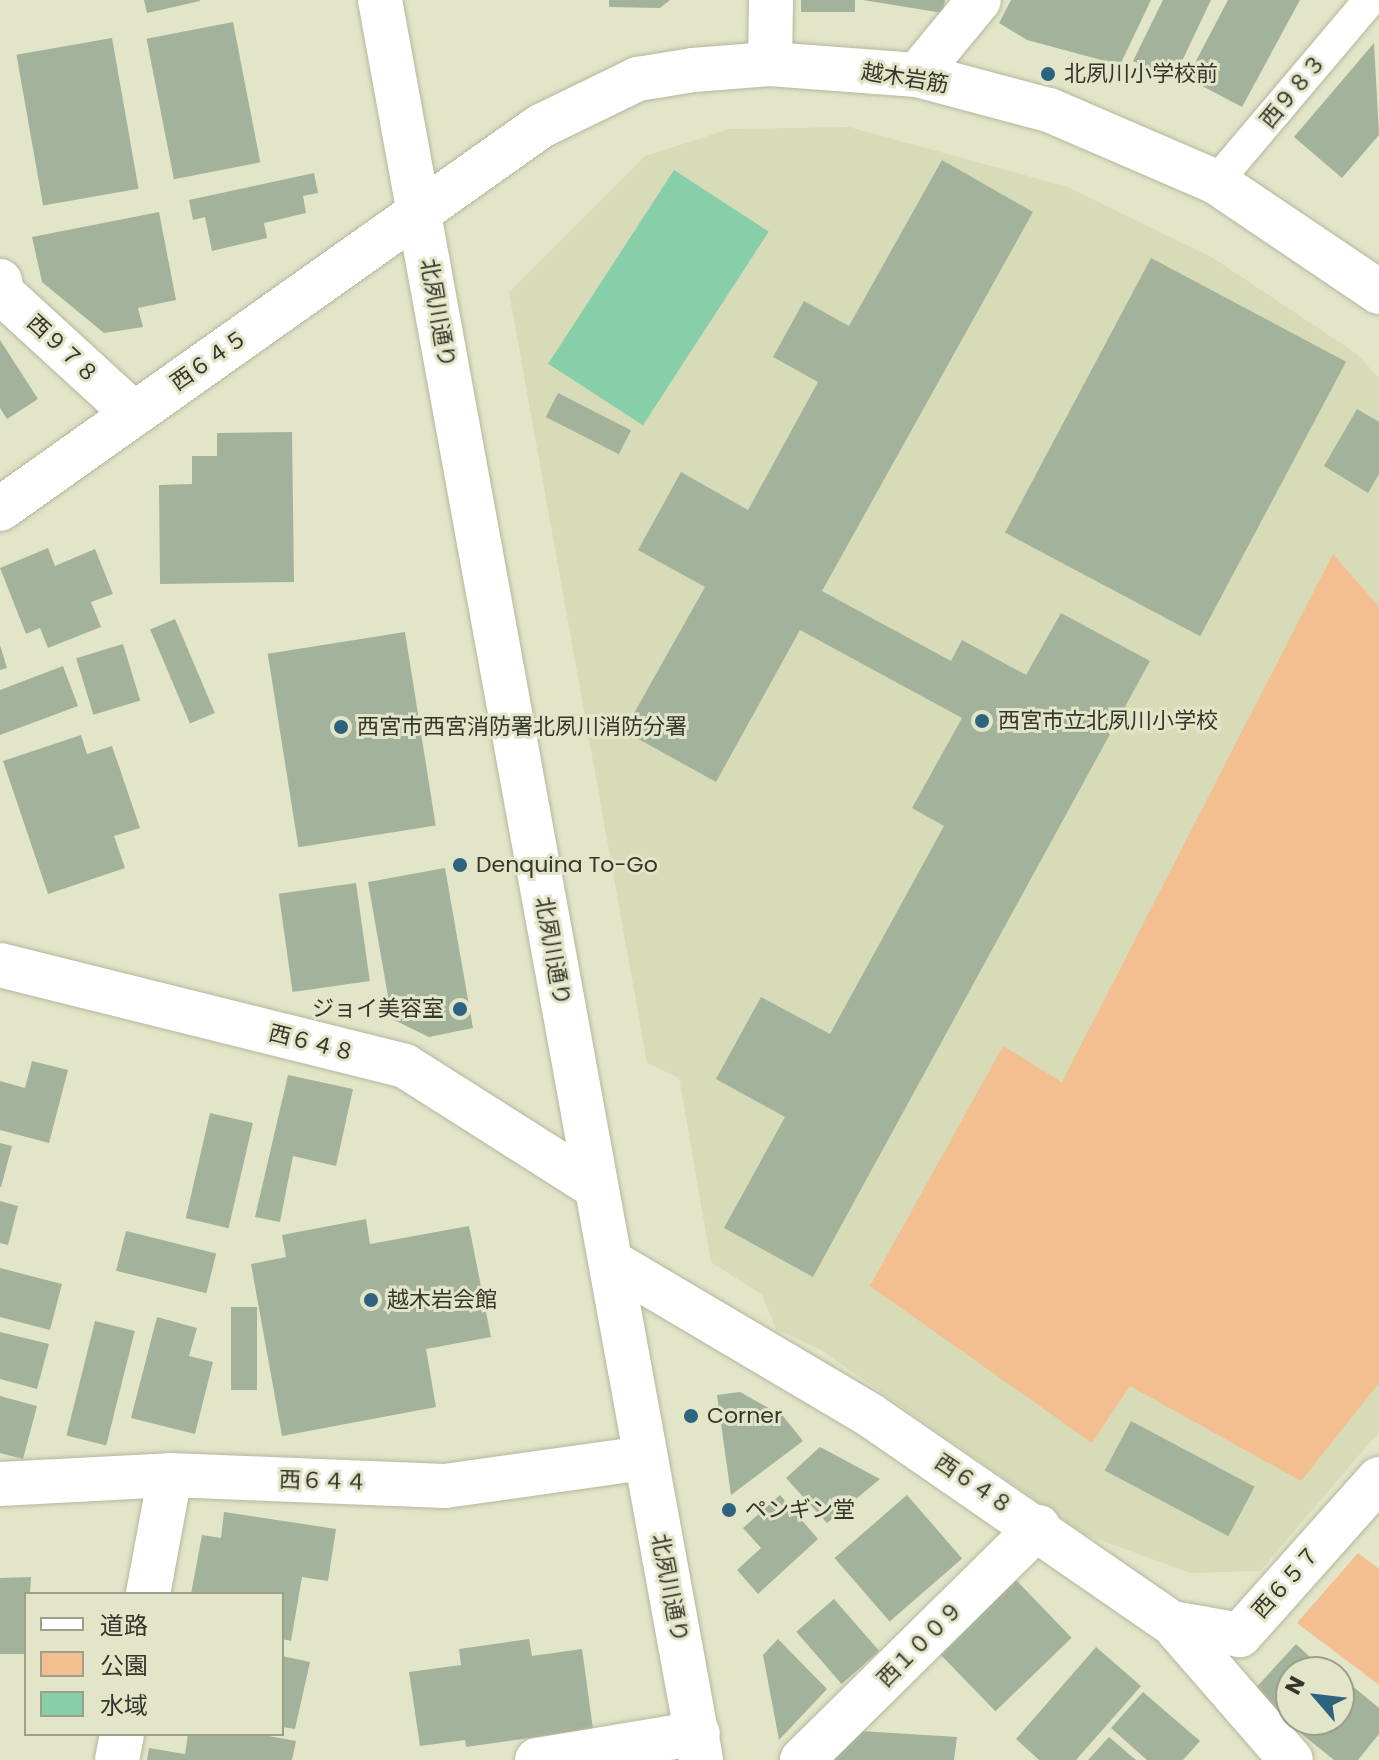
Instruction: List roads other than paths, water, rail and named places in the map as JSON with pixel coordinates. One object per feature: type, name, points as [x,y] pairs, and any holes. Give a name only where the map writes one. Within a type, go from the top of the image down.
[{"type":"street","name":"北夙川通り","points":[[380,0],[699,1746]]},
{"type":"street","points":[[770,64],[771,0]]},
{"type":"street","points":[[917,75],[979,0]]},
{"type":"street","name":"越木岩筋","points":[[420,212],[588,98],[638,79],[770,64],[917,75],[1049,110],[1216,182],[1379,292]]},
{"type":"street","name":"西６４５","points":[[0,509],[420,212]]},
{"type":"street","name":"西９７８","points":[[0,281],[2,293],[133,413]]},
{"type":"street","name":"西６４８","points":[[0,965],[405,1066],[596,1187]]},
{"type":"street","name":"西６４８","points":[[613,1263],[764,1347],[1038,1527],[1172,1623],[1291,1760]]},
{"type":"street","name":"西６４４","points":[[0,1484],[170,1475],[445,1486],[644,1458]]},
{"type":"street","points":[[148,1592],[170,1475]]},
{"type":"street","name":"西６５７","points":[[1172,1623],[1240,1635],[1379,1479]]},
{"type":"street","name":"西１００９","points":[[802,1760],[1038,1527]]},
{"type":"street","points":[[117,1760],[122,1736]]},
{"type":"street","points":[[537,1760],[699,1746]]},
{"type":"lane","name":"西９８３","points":[[1216,182],[1370,0]]},
{"type":"water","points":[[674,170],[769,232],[643,425],[548,364]]},
{"type":"place","name":"北夙川小学校前","points":[[1048,74]]},
{"type":"place","name":"西宮市立北夙川小学校","points":[[982,721]]},
{"type":"place","name":"西宮市西宮消防署北夙川消防分署","points":[[341,727]]},
{"type":"place","name":"Denquina To-Go","points":[[460,865]]},
{"type":"place","name":"ジョイ美容室","points":[[460,1009]]},
{"type":"place","name":"越木岩会館","points":[[371,1300]]},
{"type":"place","name":"Corner","points":[[691,1416]]},
{"type":"place","name":"ペンギン堂","points":[[729,1510]]}]
